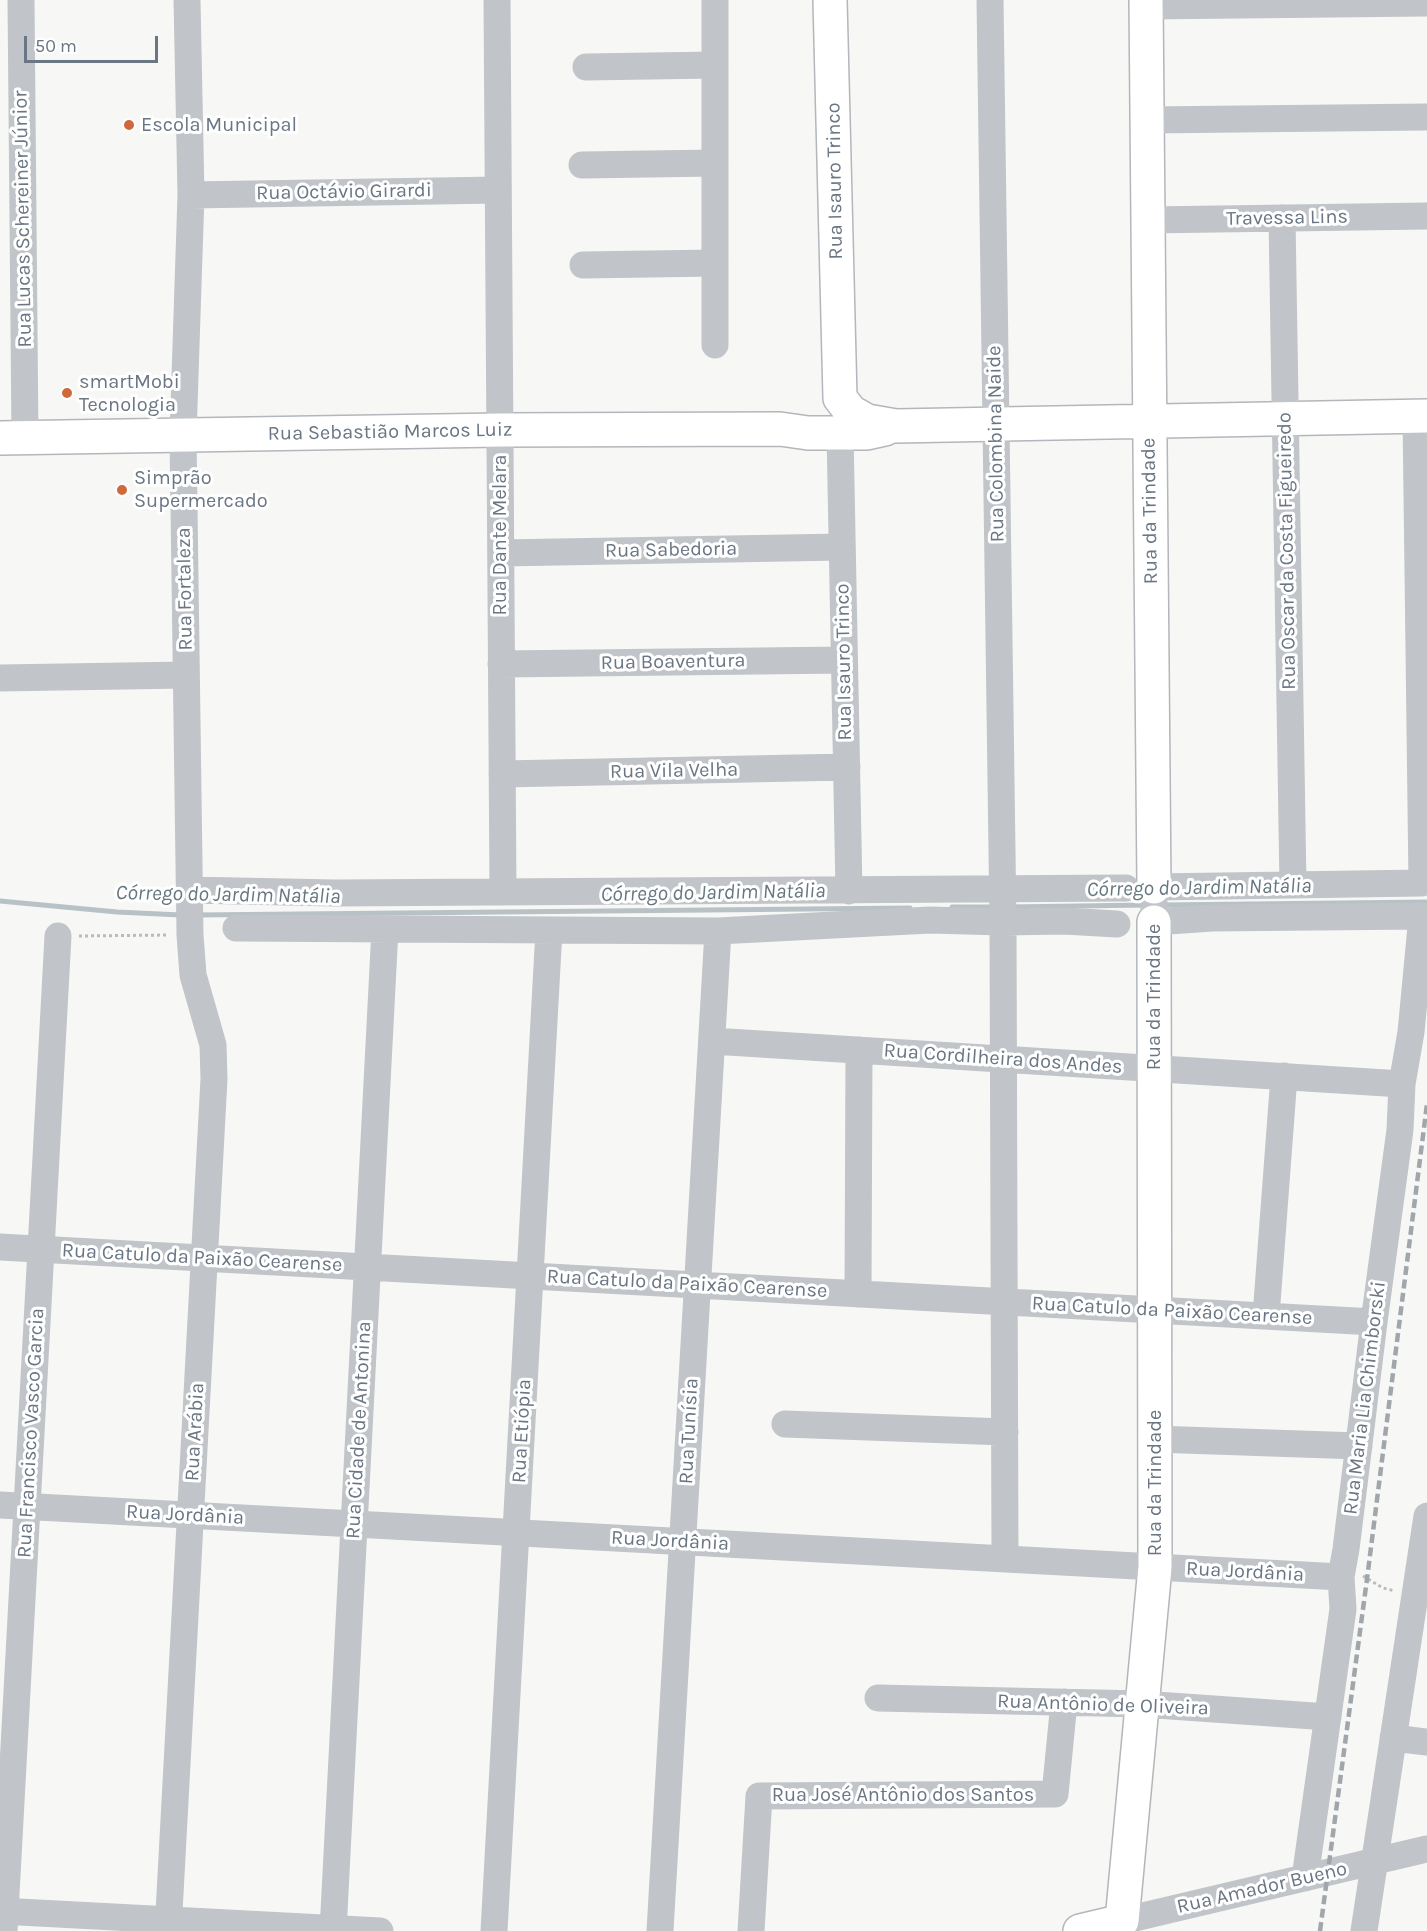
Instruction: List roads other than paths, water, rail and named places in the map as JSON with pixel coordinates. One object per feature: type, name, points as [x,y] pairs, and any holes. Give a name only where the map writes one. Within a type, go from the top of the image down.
[{"type":"main road","name":"Rua Isauro Trinco","points":[[830,0],[840,398]]},
{"type":"main road","name":"Rua da Trindade","points":[[1140,887],[1150,421],[1146,3]]},
{"type":"main road","name":"Rua Sebastião Marcos Luiz","points":[[780,429],[809,423],[821,417],[840,398],[845,407],[859,417],[896,426],[1421,416]]},
{"type":"main road","name":"Rua Sebastião Marcos Luiz","points":[[12,438],[500,430],[780,429],[808,433],[840,433],[877,432],[896,426]]},
{"type":"main road","name":"Rua da Trindade","points":[[1104,1927],[1142,1704],[1155,1567],[1154,922]]},
{"type":"street","name":"Rua Lucas Schereiner Júnior","points":[[12,438],[12,282],[21,0]]},
{"type":"street","name":"Rua Fortaleza","points":[[187,0],[191,195],[183,436],[190,935]]},
{"type":"street","name":"Rua Dante Melara","points":[[496,0],[503,891]]},
{"type":"street","points":[[715,0],[715,345]]},
{"type":"street","name":"Rua Colombina Naide","points":[[990,0],[1003,922],[1005,1559]]},
{"type":"street","points":[[1146,3],[1427,3]]},
{"type":"street","points":[[586,67],[715,65]]},
{"type":"street","points":[[1147,120],[1427,117]]},
{"type":"street","points":[[582,165],[715,163]]},
{"type":"street","name":"Rua Octávio Girardi","points":[[191,195],[498,190]]},
{"type":"street","name":"Travessa Lins","points":[[1148,220],[1427,216]]},
{"type":"street","name":"Rua Oscar da Costa Figueiredo","points":[[1282,218],[1293,885]]},
{"type":"street","points":[[583,265],[715,263]]},
{"type":"street","points":[[189,890],[335,893],[849,891],[1422,883],[1421,416]]},
{"type":"street","name":"Rua Isauro Trinco","points":[[840,433],[849,891]]},
{"type":"street","name":"Rua Sabedoria","points":[[501,553],[842,547]]},
{"type":"street","name":"Rua Boaventura","points":[[501,664],[844,660]]},
{"type":"street","points":[[0,678],[186,675]]},
{"type":"street","name":"Rua Vila Velha","points":[[502,774],[847,767]]},
{"type":"street","name":"Rua da Trindade","points":[[1140,887],[1154,922]]},
{"type":"street","name":"Rua Maria Lia Chimborski","points":[[1154,922],[1212,918],[1422,916],[1411,1032],[1402,1084],[1400,1130],[1341,1577],[1343,1609],[1305,1878]]},
{"type":"street","points":[[236,928],[718,931],[915,921],[1064,921],[1117,924]]},
{"type":"street","name":"Rua Cidade de Antonina","points":[[333,1930],[385,929]]},
{"type":"street","name":"Rua Etiópia","points":[[494,1931],[549,930]]},
{"type":"street","name":"Rua Tunísia","points":[[660,1931],[718,931]]},
{"type":"street","name":"Rua Arábia","points":[[168,1925],[214,1060],[209,1031],[193,975],[190,935]]},
{"type":"street","name":"Rua Francisco Vasco Garcia","points":[[3,1918],[58,936]]},
{"type":"street","name":"Rua Cordilheira dos Andes","points":[[712,1041],[1402,1084]]},
{"type":"street","points":[[858,1294],[859,1050]]},
{"type":"street","points":[[1266,1316],[1284,1076]]},
{"type":"street","name":"Rua Catulo da Paixão Cearense","points":[[0,1247],[1374,1322]]},
{"type":"street","points":[[785,1424],[1005,1432]]},
{"type":"street","points":[[1154,1439],[1359,1446]]},
{"type":"street","name":"Rua Jordânia","points":[[0,1505],[1341,1577]]},
{"type":"street","points":[[1364,1931],[1393,1738],[1421,1593],[1427,1516]]},
{"type":"street","name":"Rua Antônio de Oliveira","points":[[878,1698],[1142,1704],[1328,1717]]},
{"type":"street","name":"Rua José Antônio dos Santos","points":[[750,1931],[759,1796],[1054,1794],[1064,1702]]},
{"type":"street","points":[[1393,1738],[1427,1742]]},
{"type":"street","name":"Rua Amador Bueno","points":[[1104,1927],[1427,1848]]},
{"type":"street","points":[[3,1918],[380,1931]]},
{"type":"waterway","name":"Córrego do Jardim Natália","points":[[0,901],[117,912],[181,915]]},
{"type":"waterway","name":"Córrego do Jardim Natália","points":[[1162,905],[1427,902]]},
{"type":"waterway","name":"Córrego do Jardim Natália","points":[[1009,907],[1147,905]]},
{"type":"waterway","name":"Córrego do Jardim Natália","points":[[952,907],[994,907]]},
{"type":"waterway","name":"Córrego do Jardim Natália","points":[[196,915],[910,908]]},
{"type":"railway","points":[[1320,1931],[1427,1104]]},
{"type":"place","name":"Escola Municipal","points":[[129,125]]},
{"type":"place","name":"smartMobi Tecnologia","points":[[67,393]]},
{"type":"place","name":"Simprão Supermercado","points":[[122,490]]}]
